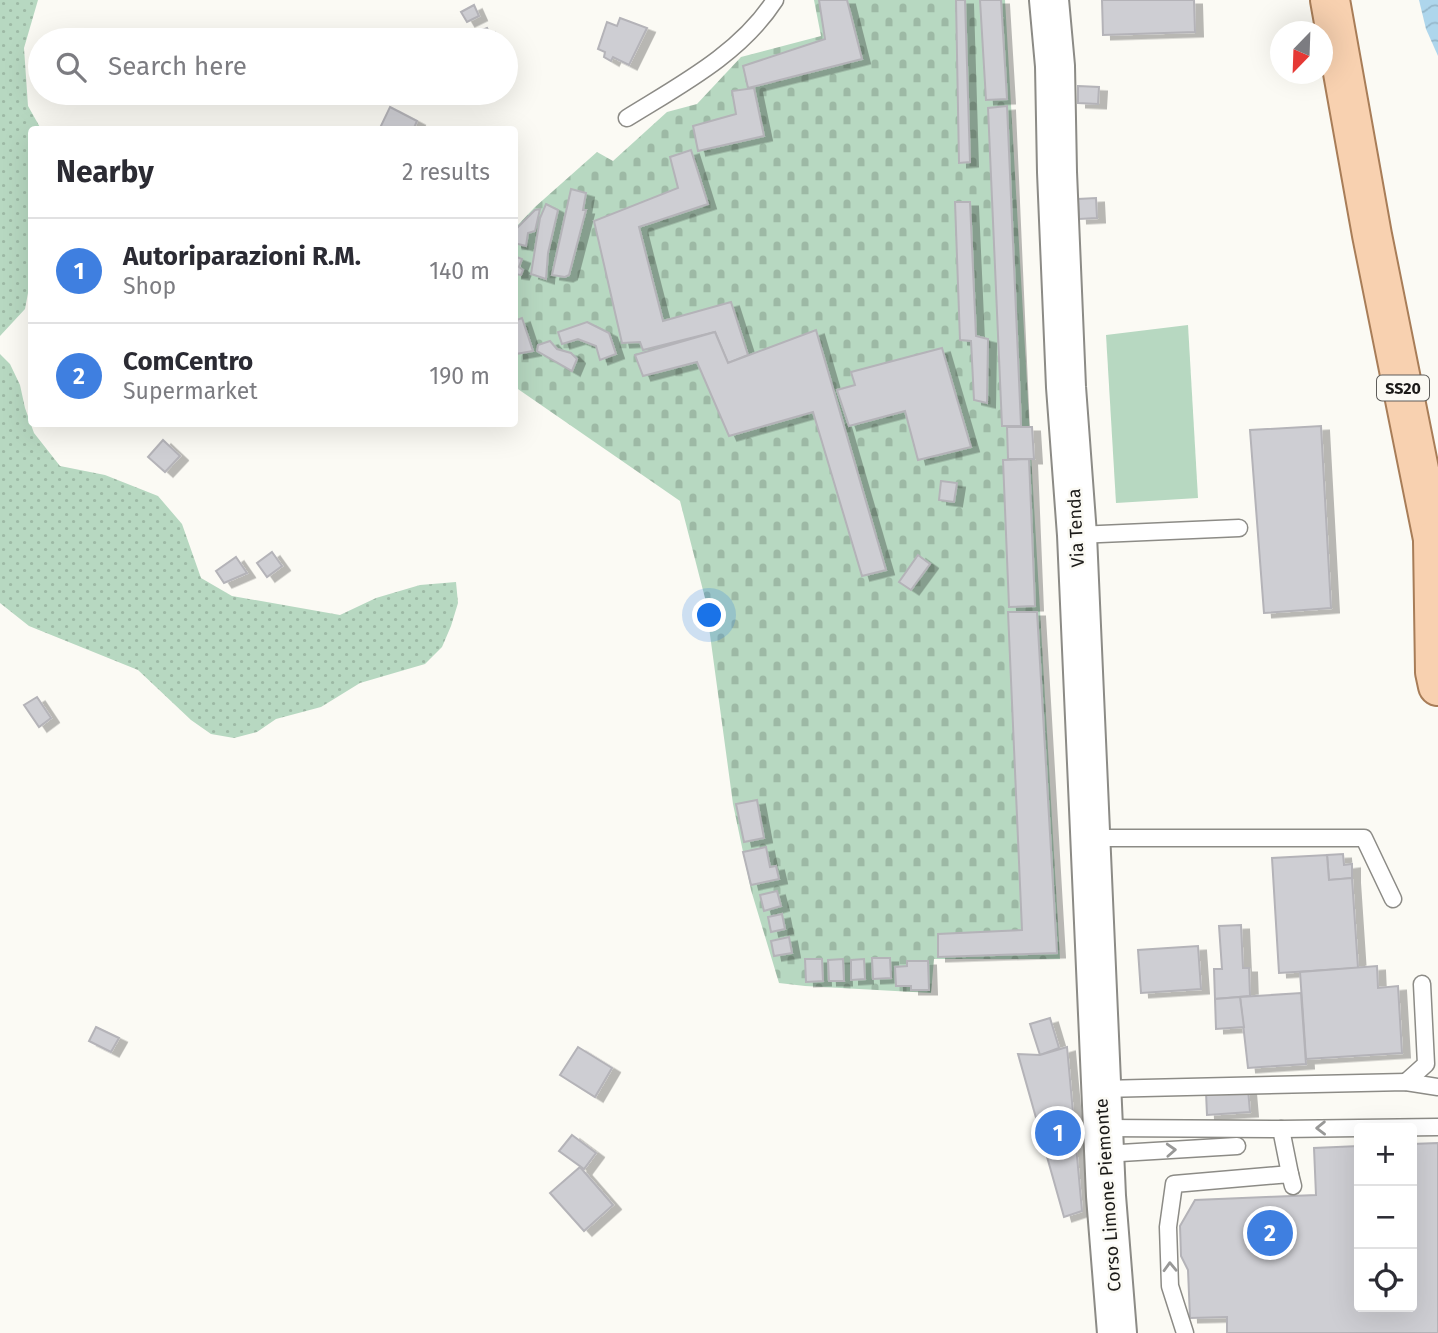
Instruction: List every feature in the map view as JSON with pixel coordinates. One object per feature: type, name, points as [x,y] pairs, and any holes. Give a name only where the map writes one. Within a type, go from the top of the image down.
[{"type":"main road","name":"Via Tenda","points":[[1049,0],[1055,66],[1066,387],[1077,535],[1101,1072]]},
{"type":"main road","name":"SS20","points":[[1331,0],[1372,235],[1436,553]]},
{"type":"main road","points":[[1436,553],[1435,672],[1438,686]]},
{"type":"main road","name":"Corso Limone Piemonte","points":[[1101,1072],[1117,1333]]},
{"type":"lane","points":[[627,118],[700,73],[738,43],[775,0]]},
{"type":"lane","points":[[1077,535],[1239,528]]},
{"type":"lane","points":[[1091,838],[1364,838],[1393,899]]},
{"type":"lane","points":[[1406,1082],[1426,1064],[1422,984]]},
{"type":"lane","points":[[1101,1072],[1406,1082],[1437,1086]]},
{"type":"lane","points":[[1104,1141],[1281,1129],[1438,1127]]},
{"type":"lane","points":[[1185,1333],[1170,1286],[1168,1227],[1174,1184],[1291,1180],[1281,1129]]},
{"type":"lane","points":[[1104,1141],[1237,1146]]},
{"type":"green space","points":[[0,0],[38,0],[24,48],[28,106],[39,126],[28,126],[28,293],[25,309],[0,336]]},
{"type":"green space","points":[[814,0],[1005,0],[1060,959],[934,959],[931,993],[779,983],[751,890],[733,804],[705,598],[680,501],[518,389],[518,225],[597,152],[613,161],[667,112],[697,104],[741,57],[821,36]]},
{"type":"green space","points":[[1188,325],[1198,498],[1116,503],[1106,335]]},
{"type":"green space","points":[[0,354],[10,364],[20,385],[28,427],[32,427],[60,466],[105,475],[158,496],[182,524],[201,578],[232,596],[340,615],[376,598],[420,585],[456,582],[458,603],[442,647],[425,664],[360,683],[321,707],[276,719],[257,732],[234,738],[211,734],[191,720],[138,670],[29,626],[0,603]]},
{"type":"water","points":[[1419,0],[1438,0],[1438,56],[1426,29]]},
{"type":"building","points":[[819,0],[847,0],[862,59],[748,88],[743,66],[825,39]]},
{"type":"building","points":[[956,0],[965,0],[970,162],[959,163]]},
{"type":"building","points":[[980,0],[1001,0],[1007,99],[986,100]]},
{"type":"building","points":[[1102,0],[1194,0],[1195,32],[1103,35]]},
{"type":"building","points":[[474,5],[479,16],[467,22],[461,12]]},
{"type":"building","points":[[620,18],[647,28],[629,65],[613,57],[611,61],[604,57],[605,52],[598,49],[607,22],[617,26]]},
{"type":"building","points":[[1078,86],[1099,87],[1098,104],[1078,103]]},
{"type":"building","points":[[754,88],[764,136],[698,151],[693,126],[736,114],[732,91]]},
{"type":"building","points":[[1007,106],[1021,426],[1002,426],[988,108]]},
{"type":"building","points":[[390,107],[417,121],[415,126],[381,126]]},
{"type":"building","points":[[691,150],[708,204],[639,227],[663,321],[731,302],[748,355],[728,363],[715,332],[643,350],[640,342],[622,343],[594,221],[678,188],[670,157]]},
{"type":"building","points":[[571,189],[586,193],[583,210],[586,210],[569,275],[565,277],[552,275]]},
{"type":"building","points":[[1096,198],[1097,218],[1079,219],[1078,199]]},
{"type":"building","points":[[955,202],[970,202],[976,336],[988,339],[987,403],[974,400],[971,341],[960,340]]},
{"type":"building","points":[[546,204],[558,210],[548,253],[546,279],[531,274],[540,218]]},
{"type":"building","points":[[540,209],[535,231],[528,233],[526,246],[518,244],[518,227],[535,210]]},
{"type":"building","points":[[518,258],[522,259],[519,267],[523,270],[521,275],[518,275]]},
{"type":"building","points":[[522,318],[533,351],[518,354],[518,320]]},
{"type":"building","points":[[587,322],[609,333],[616,354],[600,360],[596,346],[578,339],[562,344],[558,332]]},
{"type":"building","points":[[816,330],[886,570],[862,576],[813,412],[729,436],[697,362],[643,376],[635,355],[715,332],[728,363]]},
{"type":"building","points":[[550,341],[557,349],[571,353],[577,359],[572,371],[537,351],[538,345]]},
{"type":"building","points":[[942,348],[971,447],[918,460],[905,411],[849,426],[837,390],[855,385],[851,372]]},
{"type":"building","points":[[1321,426],[1331,608],[1264,613],[1250,430]]},
{"type":"building","points":[[1007,427],[1032,427],[1034,459],[1008,459]]},
{"type":"building","points":[[163,440],[180,456],[165,472],[148,457]]},
{"type":"building","points":[[1029,459],[1035,606],[1009,607],[1003,460]]},
{"type":"building","points":[[941,481],[957,483],[954,502],[939,500]]},
{"type":"building","points":[[272,552],[282,566],[267,577],[257,563]]},
{"type":"building","points":[[918,555],[930,564],[911,590],[899,582]]},
{"type":"building","points":[[236,557],[247,573],[224,583],[216,571]]},
{"type":"building","points":[[1008,612],[1037,612],[1057,953],[938,957],[938,934],[1022,930]]},
{"type":"building","points":[[37,697],[51,718],[39,727],[24,705]]},
{"type":"building","points":[[757,800],[764,838],[744,842],[736,804]]},
{"type":"building","points":[[766,847],[770,867],[776,866],[779,879],[751,885],[743,852]]},
{"type":"building","points":[[1343,854],[1344,865],[1352,864],[1352,878],[1329,880],[1327,855]]},
{"type":"building","points":[[1327,855],[1329,880],[1352,878],[1358,968],[1279,973],[1272,858]]},
{"type":"building","points":[[777,891],[781,906],[764,911],[760,895]]},
{"type":"building","points":[[782,914],[785,929],[771,932],[768,917]]},
{"type":"building","points":[[1241,925],[1243,968],[1249,968],[1250,996],[1215,999],[1214,969],[1222,969],[1219,926]]},
{"type":"building","points":[[789,937],[792,953],[774,956],[771,941]]},
{"type":"building","points":[[1198,946],[1201,989],[1141,993],[1138,950]]},
{"type":"building","points":[[872,958],[890,958],[891,978],[873,979]]},
{"type":"building","points":[[805,959],[822,959],[823,981],[806,982]]},
{"type":"building","points":[[843,959],[844,981],[829,981],[828,960]]},
{"type":"building","points":[[864,959],[865,979],[851,980],[851,960]]},
{"type":"building","points":[[907,961],[928,961],[929,990],[911,990],[911,986],[896,986],[895,967],[907,966]]},
{"type":"building","points":[[1377,966],[1378,988],[1398,986],[1402,1053],[1306,1059],[1300,972]]},
{"type":"building","points":[[1301,993],[1306,1064],[1248,1068],[1240,997]]},
{"type":"building","points":[[1240,997],[1244,1027],[1216,1029],[1215,999]]},
{"type":"building","points":[[1050,1018],[1059,1048],[1040,1055],[1030,1024]]},
{"type":"building","points":[[96,1027],[119,1038],[111,1052],[89,1041]]},
{"type":"building","points":[[578,1047],[612,1068],[595,1097],[560,1075]]},
{"type":"building","points":[[1067,1047],[1082,1211],[1064,1217],[1018,1054],[1040,1055]]},
{"type":"building","points":[[1248,1089],[1250,1112],[1207,1115],[1206,1092]]},
{"type":"building","points":[[572,1135],[596,1153],[584,1169],[559,1151]]},
{"type":"building","points":[[1438,1143],[1438,1333],[1227,1333],[1227,1317],[1190,1318],[1188,1270],[1181,1256],[1180,1226],[1195,1200],[1316,1195],[1314,1148],[1354,1146],[1354,1312],[1417,1312],[1417,1144]]},
{"type":"building","points":[[580,1167],[613,1205],[584,1231],[550,1193]]},
{"type":"place","name":"Autoriparazioni R.M.","points":[[1058,1133]]},
{"type":"place","name":"ComCentro","points":[[1270,1233]]}]
